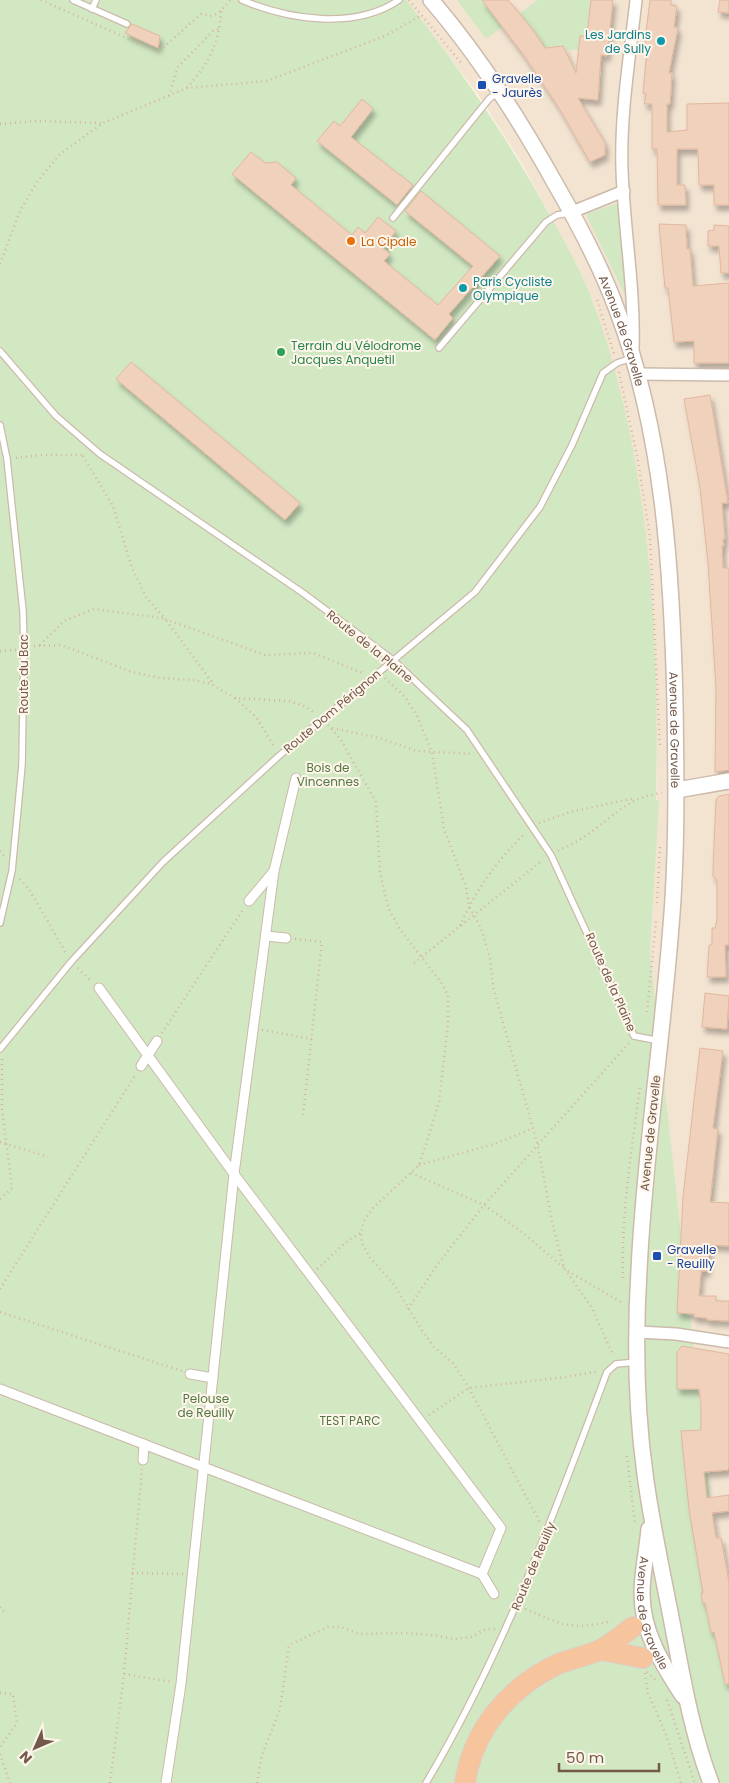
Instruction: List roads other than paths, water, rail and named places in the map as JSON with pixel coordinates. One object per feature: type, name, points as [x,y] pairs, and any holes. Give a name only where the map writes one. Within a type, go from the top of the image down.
[{"type":"highway","points":[[465,1783],[476,1744],[488,1722],[505,1702],[527,1683],[548,1670],[601,1650],[631,1622]]},
{"type":"highway","points":[[601,1650],[649,1666]]},
{"type":"street","name":"Avenue de Gravelle","points":[[431,0],[518,117],[572,212],[626,314],[632,358],[650,429],[665,530],[673,622],[669,791],[673,899],[653,1040],[645,1172],[638,1303],[641,1435],[650,1516],[688,1705],[700,1755],[711,1783]]},
{"type":"street","points":[[626,314],[623,118],[636,0]]},
{"type":"street","points":[[572,212],[624,191]]},
{"type":"street","points":[[637,374],[729,375]]},
{"type":"street","points":[[166,1783],[181,1684],[234,1174],[274,871],[296,778]]},
{"type":"street","points":[[669,791],[729,781]]},
{"type":"street","points":[[249,901],[274,871]]},
{"type":"street","points":[[266,936],[286,938]]},
{"type":"street","points":[[98,988],[234,1174],[501,1528],[482,1574]]},
{"type":"street","points":[[141,1066],[157,1041]]},
{"type":"street","points":[[638,1332],[676,1334],[729,1342]]},
{"type":"street","points":[[190,1374],[213,1378]]},
{"type":"street","points":[[0,1389],[482,1574],[494,1594]]},
{"type":"street","points":[[143,1460],[144,1444]]},
{"type":"street","name":"Avenue de Gravelle","points":[[650,1516],[642,1595],[631,1622],[648,1634],[649,1666],[688,1705]]},
{"type":"street","points":[[631,1622],[666,1593]]},
{"type":"lane","points":[[72,0],[127,24]]},
{"type":"lane","points":[[92,9],[96,0]]},
{"type":"lane","points":[[242,0],[290,15],[332,18],[370,15],[399,0]]},
{"type":"lane","points":[[393,218],[489,99],[500,91]]},
{"type":"lane","points":[[439,348],[546,222],[557,215],[572,212]]},
{"type":"lane","name":"Route de la Plaine","points":[[0,351],[56,416],[97,451],[303,593],[393,660],[468,730],[551,855],[634,1036],[653,1040]]},
{"type":"lane","name":"Route Dom Pérignon","points":[[1,1048],[71,962],[163,862],[280,754],[474,592],[540,507],[572,445],[603,373],[617,363],[632,358]]},
{"type":"lane","name":"Route du Bac","points":[[0,425],[6,459],[23,611],[24,649],[22,765],[12,871],[0,922]]},
{"type":"lane","name":"Route de Reuilly","points":[[426,1783],[450,1743],[517,1606],[550,1526],[608,1372],[616,1364],[639,1362]]},
{"type":"place","name":"Les Jardins de Sully","points":[[661,41]]},
{"type":"place","name":"Gravelle - Jaurès","points":[[482,85]]},
{"type":"place","name":"La Cipale","points":[[351,241]]},
{"type":"place","name":"Paris Cycliste Olympique","points":[[463,288]]},
{"type":"place","name":"Terrain du Vélodrome Jacques Anquetil","points":[[281,352]]},
{"type":"place","name":"Gravelle - Reuilly","points":[[657,1256]]},
{"type":"park label","name":"Bois de Vincennes","points":[[328,774]]},
{"type":"park label","name":"Pelouse de Reuilly","points":[[206,1405]]},
{"type":"park label","name":"TEST PARC","points":[[350,1420]]}]
